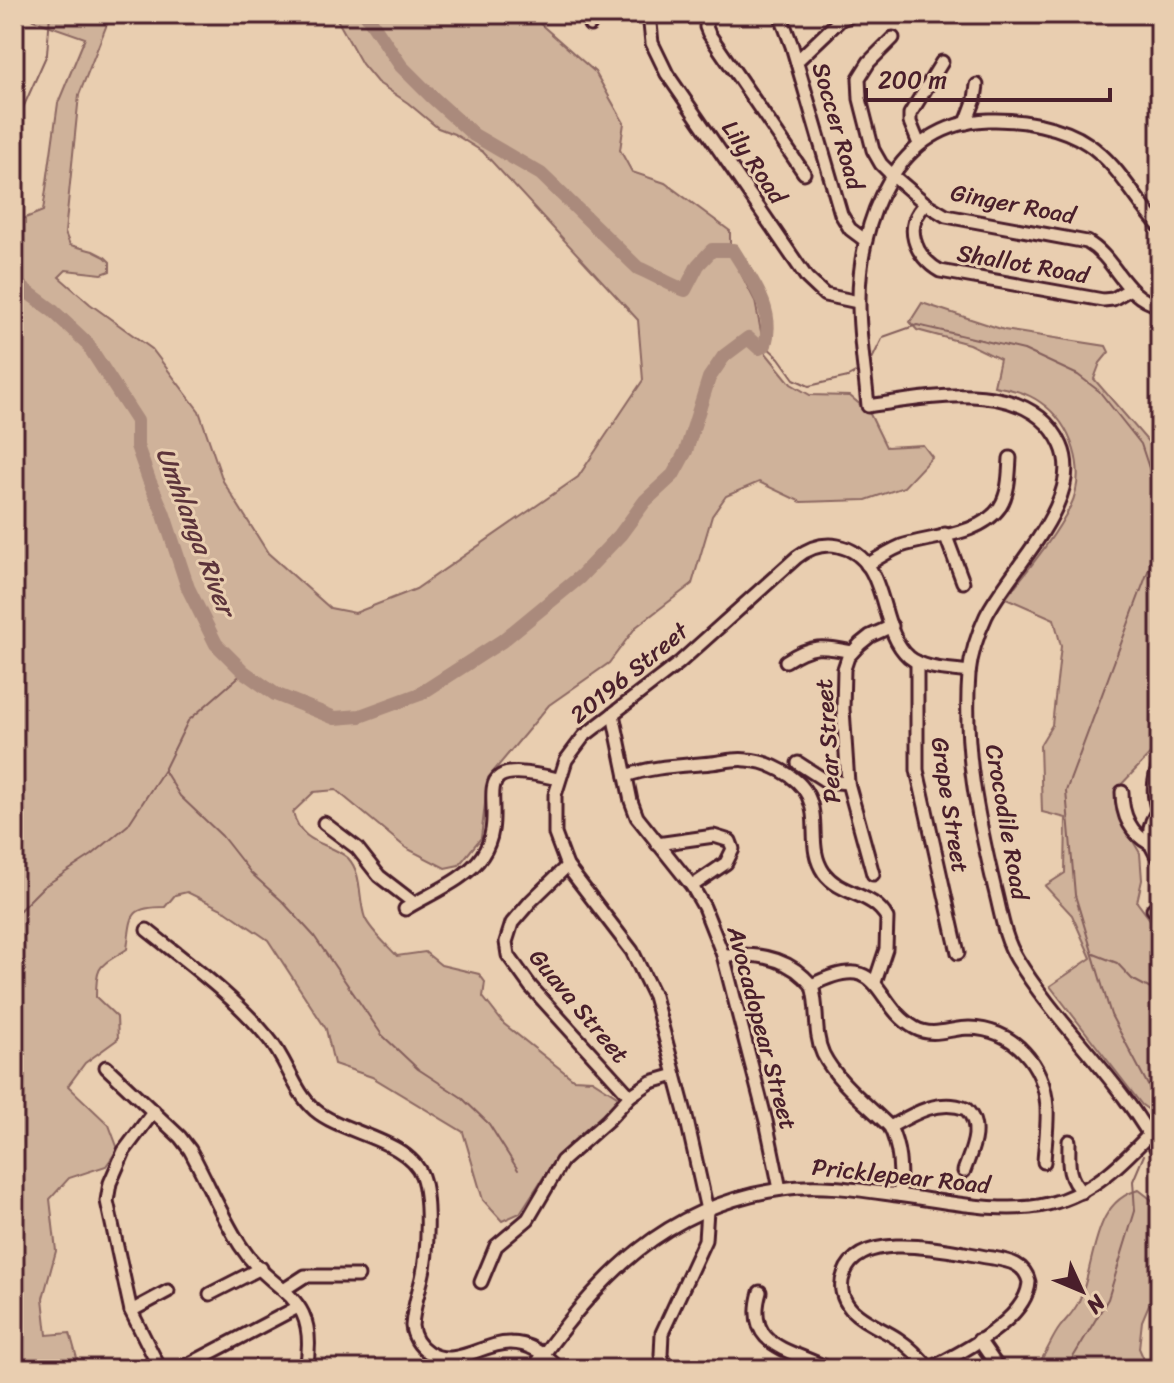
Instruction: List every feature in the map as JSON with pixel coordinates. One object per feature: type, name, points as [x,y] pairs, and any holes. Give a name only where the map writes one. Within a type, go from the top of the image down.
[{"type":"street","name":"Lily Road","points":[[649,14],[652,43],[667,74],[807,278],[825,295],[858,302]]},
{"type":"street","points":[[707,14],[709,34],[804,173]]},
{"type":"street","name":"Soccer Road","points":[[780,14],[797,61],[841,214],[850,229],[866,241]]},
{"type":"street","points":[[797,61],[841,19],[850,16]]},
{"type":"street","name":"Ginger Road","points":[[893,38],[863,69],[858,83],[873,150],[881,164],[926,204],[954,218],[1087,242],[1097,249],[1141,300],[1160,306]]},
{"type":"street","points":[[919,144],[910,114],[942,62]]},
{"type":"street","points":[[966,123],[977,85]]},
{"type":"street","points":[[858,302],[866,241],[878,201],[891,174],[919,144],[942,131],[966,123],[995,120],[1025,122],[1085,142],[1107,159],[1160,227]]},
{"type":"street","name":"Shallot Road","points":[[926,204],[915,218],[913,231],[916,245],[926,261],[940,271],[1103,300],[1113,299],[1130,289]]},
{"type":"street","name":"Crocodile Road","points":[[858,302],[868,406],[962,396],[1004,400],[1030,410],[1044,420],[1063,448],[1067,468],[1061,499],[986,617],[969,672],[969,756],[974,797],[1012,950],[1149,1134],[1160,1155]]},
{"type":"street","points":[[969,672],[935,668],[917,662],[905,652],[867,565],[891,550],[974,527],[999,508],[1009,482],[1010,458]]},
{"type":"street","points":[[945,534],[963,582]]},
{"type":"street","name":"20196 Street","points":[[707,1210],[654,996],[642,968],[619,932],[567,866],[558,844],[553,819],[558,779],[577,744],[669,672],[803,552],[826,545],[841,547],[855,553],[867,565]]},
{"type":"street","name":"Pear Street","points":[[873,874],[848,783],[844,669],[852,652],[870,636],[892,626]]},
{"type":"street","points":[[786,661],[799,652],[817,647],[852,652]]},
{"type":"street","name":"Grape Street","points":[[917,662],[917,770],[958,953]]},
{"type":"street","name":"Avocadopear Street","points":[[613,714],[637,817],[692,886],[723,955],[766,1121],[780,1189]]},
{"type":"street","points":[[626,776],[644,770],[741,759],[765,764],[793,779],[810,800],[814,850],[823,871],[836,886],[874,902],[887,918],[886,949],[875,982]]},
{"type":"street","points":[[798,763],[826,781],[848,783]]},
{"type":"street","points":[[1150,844],[1150,827],[1159,810],[1153,794],[1160,763]]},
{"type":"street","points":[[324,823],[357,848],[409,906],[471,869],[483,855],[493,832],[492,792],[502,775],[519,771],[558,779]]},
{"type":"street","points":[[1122,792],[1128,821],[1138,835],[1150,844],[1160,860]]},
{"type":"street","points":[[657,844],[714,836],[730,841],[733,849],[729,860],[692,886]]},
{"type":"street","name":"Guava Street","points":[[567,866],[512,923],[506,942],[508,955],[531,987],[630,1096]]},
{"type":"street","points":[[147,930],[184,957],[262,1030],[312,1108],[400,1152],[418,1168],[425,1188],[425,1257],[413,1331],[423,1348],[437,1357],[450,1358],[512,1342],[543,1355],[559,1369]]},
{"type":"street","points":[[723,955],[748,954],[778,960],[812,985],[818,1036],[824,1056],[890,1127],[900,1156],[900,1195]]},
{"type":"street","points":[[812,985],[843,973],[860,975],[875,982],[899,1013],[920,1031],[982,1029],[1009,1038],[1020,1046],[1038,1071],[1044,1088],[1047,1108],[1044,1162]]},
{"type":"street","points":[[106,1067],[154,1111],[190,1150],[239,1244],[285,1289],[298,1307],[310,1334],[306,1369]]},
{"type":"street","points":[[481,1282],[496,1246],[533,1212],[562,1161],[630,1096],[651,1082],[675,1075]]},
{"type":"street","points":[[890,1127],[925,1109],[947,1105],[966,1109],[973,1116],[976,1134],[964,1171]]},
{"type":"street","points":[[154,1111],[124,1151],[107,1194],[109,1221],[131,1311],[160,1369]]},
{"type":"street","name":"Pricklepear Road","points":[[533,1369],[599,1284],[617,1267],[660,1234],[707,1210],[780,1189],[848,1188],[1011,1209],[1048,1204],[1082,1192],[1109,1174],[1160,1123]]},
{"type":"street","points":[[1069,1141],[1069,1175],[1082,1192]]},
{"type":"street","points":[[666,1369],[661,1355],[662,1333],[705,1240],[707,1210]]},
{"type":"street","points":[[896,1245],[1008,1260],[1022,1268],[1029,1282],[1027,1296],[1007,1319],[979,1340],[929,1369],[904,1343],[860,1316],[847,1303],[841,1291],[842,1278],[848,1265],[863,1252],[879,1246],[896,1245]]},
{"type":"street","points":[[210,1294],[261,1268]]},
{"type":"street","points":[[285,1289],[305,1276],[358,1276]]},
{"type":"street","points":[[131,1311],[168,1291]]},
{"type":"street","points":[[760,1292],[756,1321],[762,1334],[773,1343],[829,1369]]},
{"type":"street","points":[[180,1369],[298,1307]]},
{"type":"street","points":[[979,1340],[999,1369]]},
{"type":"street","points":[[455,1369],[469,1354]]},
{"type":"shaded area","points":[[30,14],[111,14],[79,95],[65,233],[70,245],[105,257],[110,262],[110,271],[102,274],[66,270],[59,277],[152,349],[199,411],[223,481],[268,553],[330,608],[355,613],[416,589],[578,477],[643,380],[638,320],[483,152],[438,128],[377,82],[362,64],[334,14],[529,14],[595,72],[624,123],[620,150],[632,172],[665,183],[730,231],[730,252],[755,301],[765,352],[791,384],[810,395],[850,396],[869,412],[886,447],[923,445],[932,457],[904,487],[866,500],[801,502],[759,482],[726,496],[712,516],[692,584],[636,627],[609,663],[549,705],[488,778],[481,838],[459,865],[445,868],[406,848],[336,790],[314,792],[293,812],[302,831],[341,853],[353,864],[365,918],[397,956],[425,952],[441,965],[479,974],[485,982],[483,997],[504,1024],[573,1079],[592,1080],[620,1098],[556,1158],[520,1213],[502,1221],[483,1200],[463,1132],[372,1077],[334,1064],[326,1029],[268,940],[226,911],[187,892],[175,895],[165,907],[144,909],[134,915],[127,949],[105,963],[97,978],[96,997],[117,1017],[118,1039],[85,1063],[68,1086],[109,1125],[118,1149],[106,1166],[69,1178],[50,1199],[56,1251],[43,1298],[47,1335],[70,1333],[80,1369],[14,1369],[14,219],[18,221],[43,211],[58,103],[85,38],[33,20]]},
{"type":"shaded area","points":[[922,303],[1004,330],[1106,346],[1109,352],[1100,363],[1094,379],[1150,444],[1160,443],[1160,744],[1117,789],[1118,816],[1140,853],[1142,880],[1137,902],[1160,933],[1160,1104],[1149,1110],[1050,986],[1091,958],[1072,915],[1045,886],[1065,873],[1066,818],[1042,812],[1040,745],[1052,725],[1061,646],[1054,619],[1006,598],[1048,543],[1070,507],[1077,478],[1074,449],[1061,423],[1040,402],[1024,393],[994,386],[1000,359],[969,344],[917,330],[910,322]]},
{"type":"shaded area","points":[[1139,1190],[1160,1209],[1160,1287],[1142,1321],[1139,1348],[1148,1369],[1034,1369],[1077,1305],[1103,1220],[1123,1196]]},
{"type":"waterway","points":[[14,128],[47,54],[50,14]]},
{"type":"waterway","name":"Umhlanga River","points":[[14,282],[52,310],[86,342],[137,421],[137,446],[188,588],[216,644],[244,672],[275,694],[335,718],[360,716],[420,694],[502,641],[580,577],[620,535],[645,501],[673,475],[686,451],[709,378],[724,356],[748,338],[759,348],[765,345],[767,319],[760,295],[733,250],[712,250],[698,265],[685,290],[638,268],[541,174],[474,135],[431,96],[401,66],[366,14]]},
{"type":"waterway","points":[[871,361],[883,337],[917,325],[1024,350],[1078,375],[1099,391],[1141,444],[1153,480],[1160,480]]},
{"type":"waterway","points":[[765,345],[794,379],[809,386],[857,372]]},
{"type":"waterway","points":[[1151,1112],[1150,1089],[1111,1015],[1075,895],[1066,791],[1160,539]]},
{"type":"waterway","points":[[14,916],[43,887],[92,855],[128,825],[164,770],[188,721],[244,672]]},
{"type":"waterway","points":[[164,770],[180,796],[222,836],[251,873],[314,936],[382,1035],[418,1069],[461,1097],[489,1124],[518,1170]]},
{"type":"waterway","points":[[1094,954],[1117,963],[1132,979],[1160,994]]},
{"type":"waterway","points":[[1066,1369],[1108,1299],[1135,1211],[1133,1181],[1144,1155]]}]
